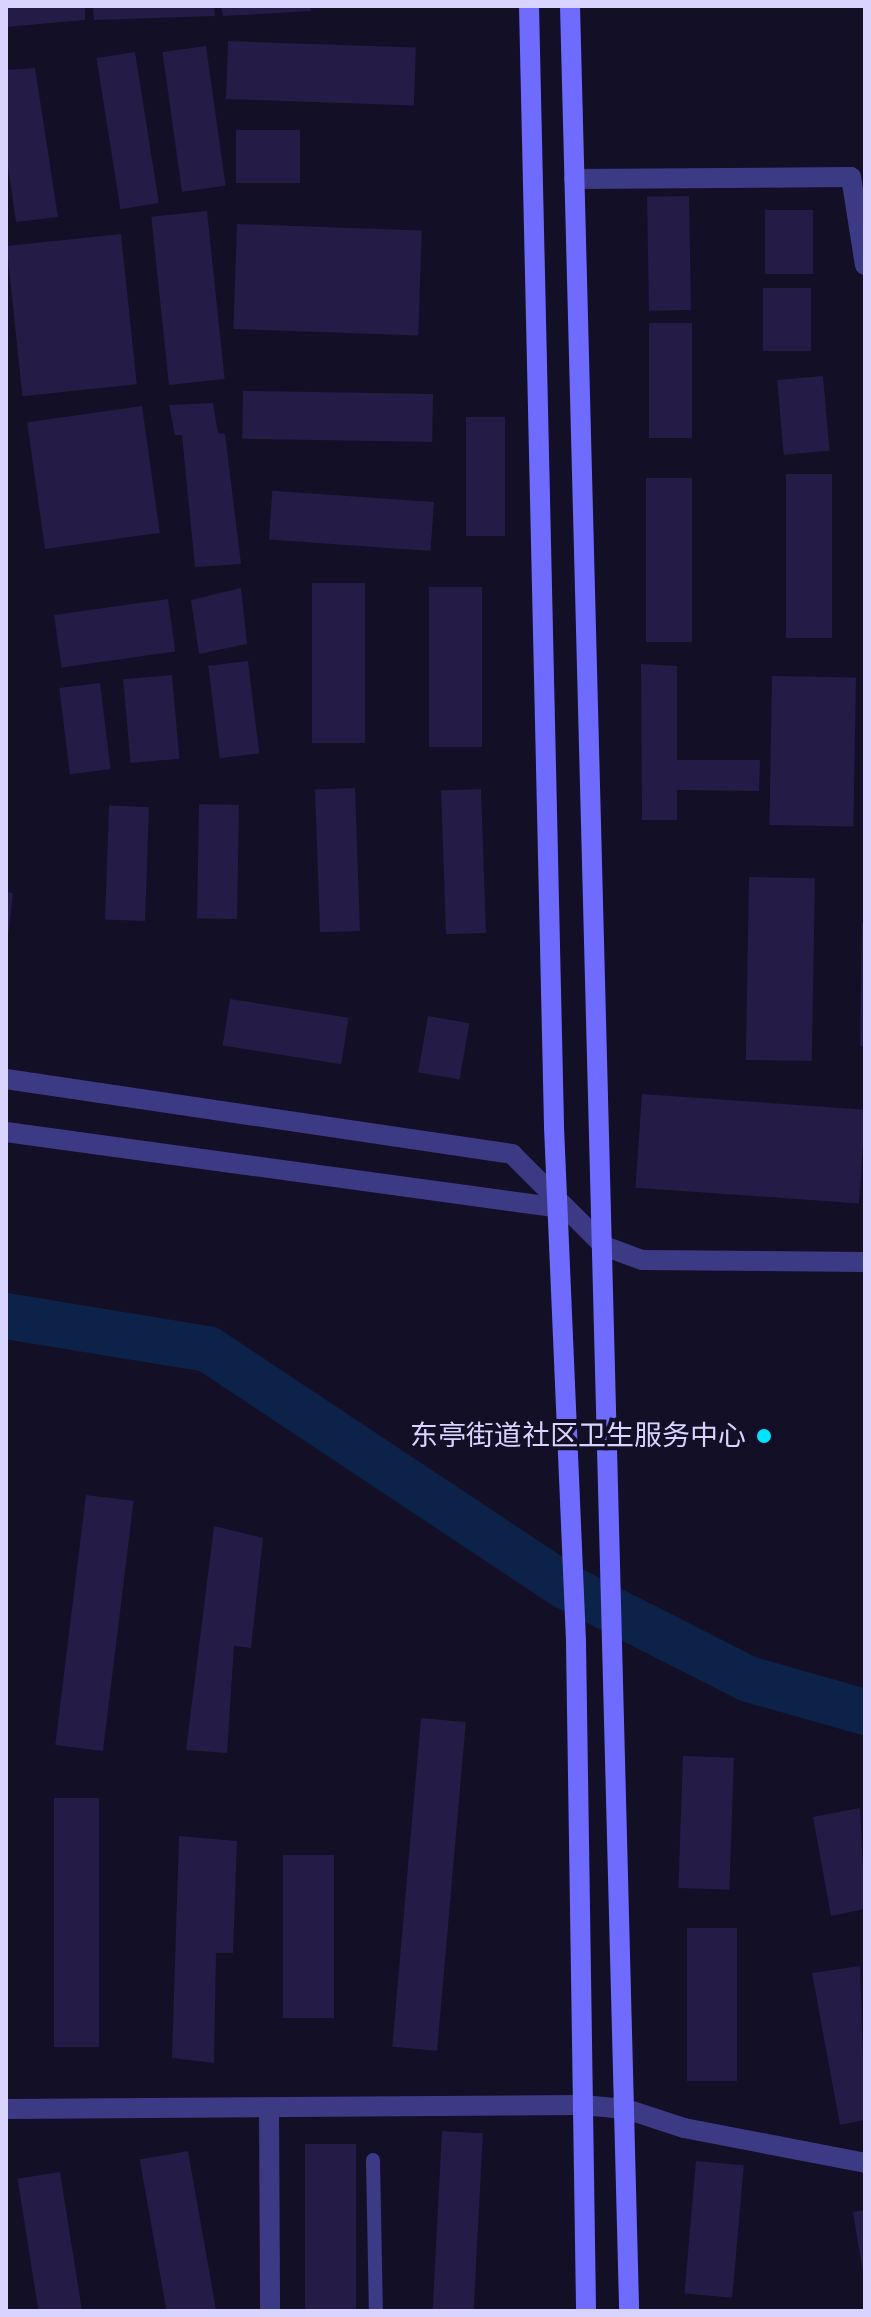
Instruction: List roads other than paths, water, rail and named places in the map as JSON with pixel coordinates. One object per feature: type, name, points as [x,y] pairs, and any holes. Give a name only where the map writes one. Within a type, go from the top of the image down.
[{"type":"main road","points":[[529,6],[560,1208],[576,1642],[586,2311]]},
{"type":"main road","points":[[570,6],[617,1662],[629,2311]]},
{"type":"street","points":[[574,179],[851,177],[865,265]]},
{"type":"street","points":[[6,1079],[512,1154],[560,1208],[604,1246],[642,1260],[865,1262]]},
{"type":"street","points":[[6,1132],[560,1208]]},
{"type":"street","points":[[6,2109],[582,2105],[626,2109],[684,2128],[865,2163]]},
{"type":"street","points":[[269,2107],[270,2311]]},
{"type":"lane","points":[[373,2160],[376,2311]]},
{"type":"waterway","points":[[6,1316],[208,1349],[565,1586],[748,1679],[865,1712]]},
{"type":"place","name":"东亭街道社区卫生服务中心","points":[[764,1436]]}]
